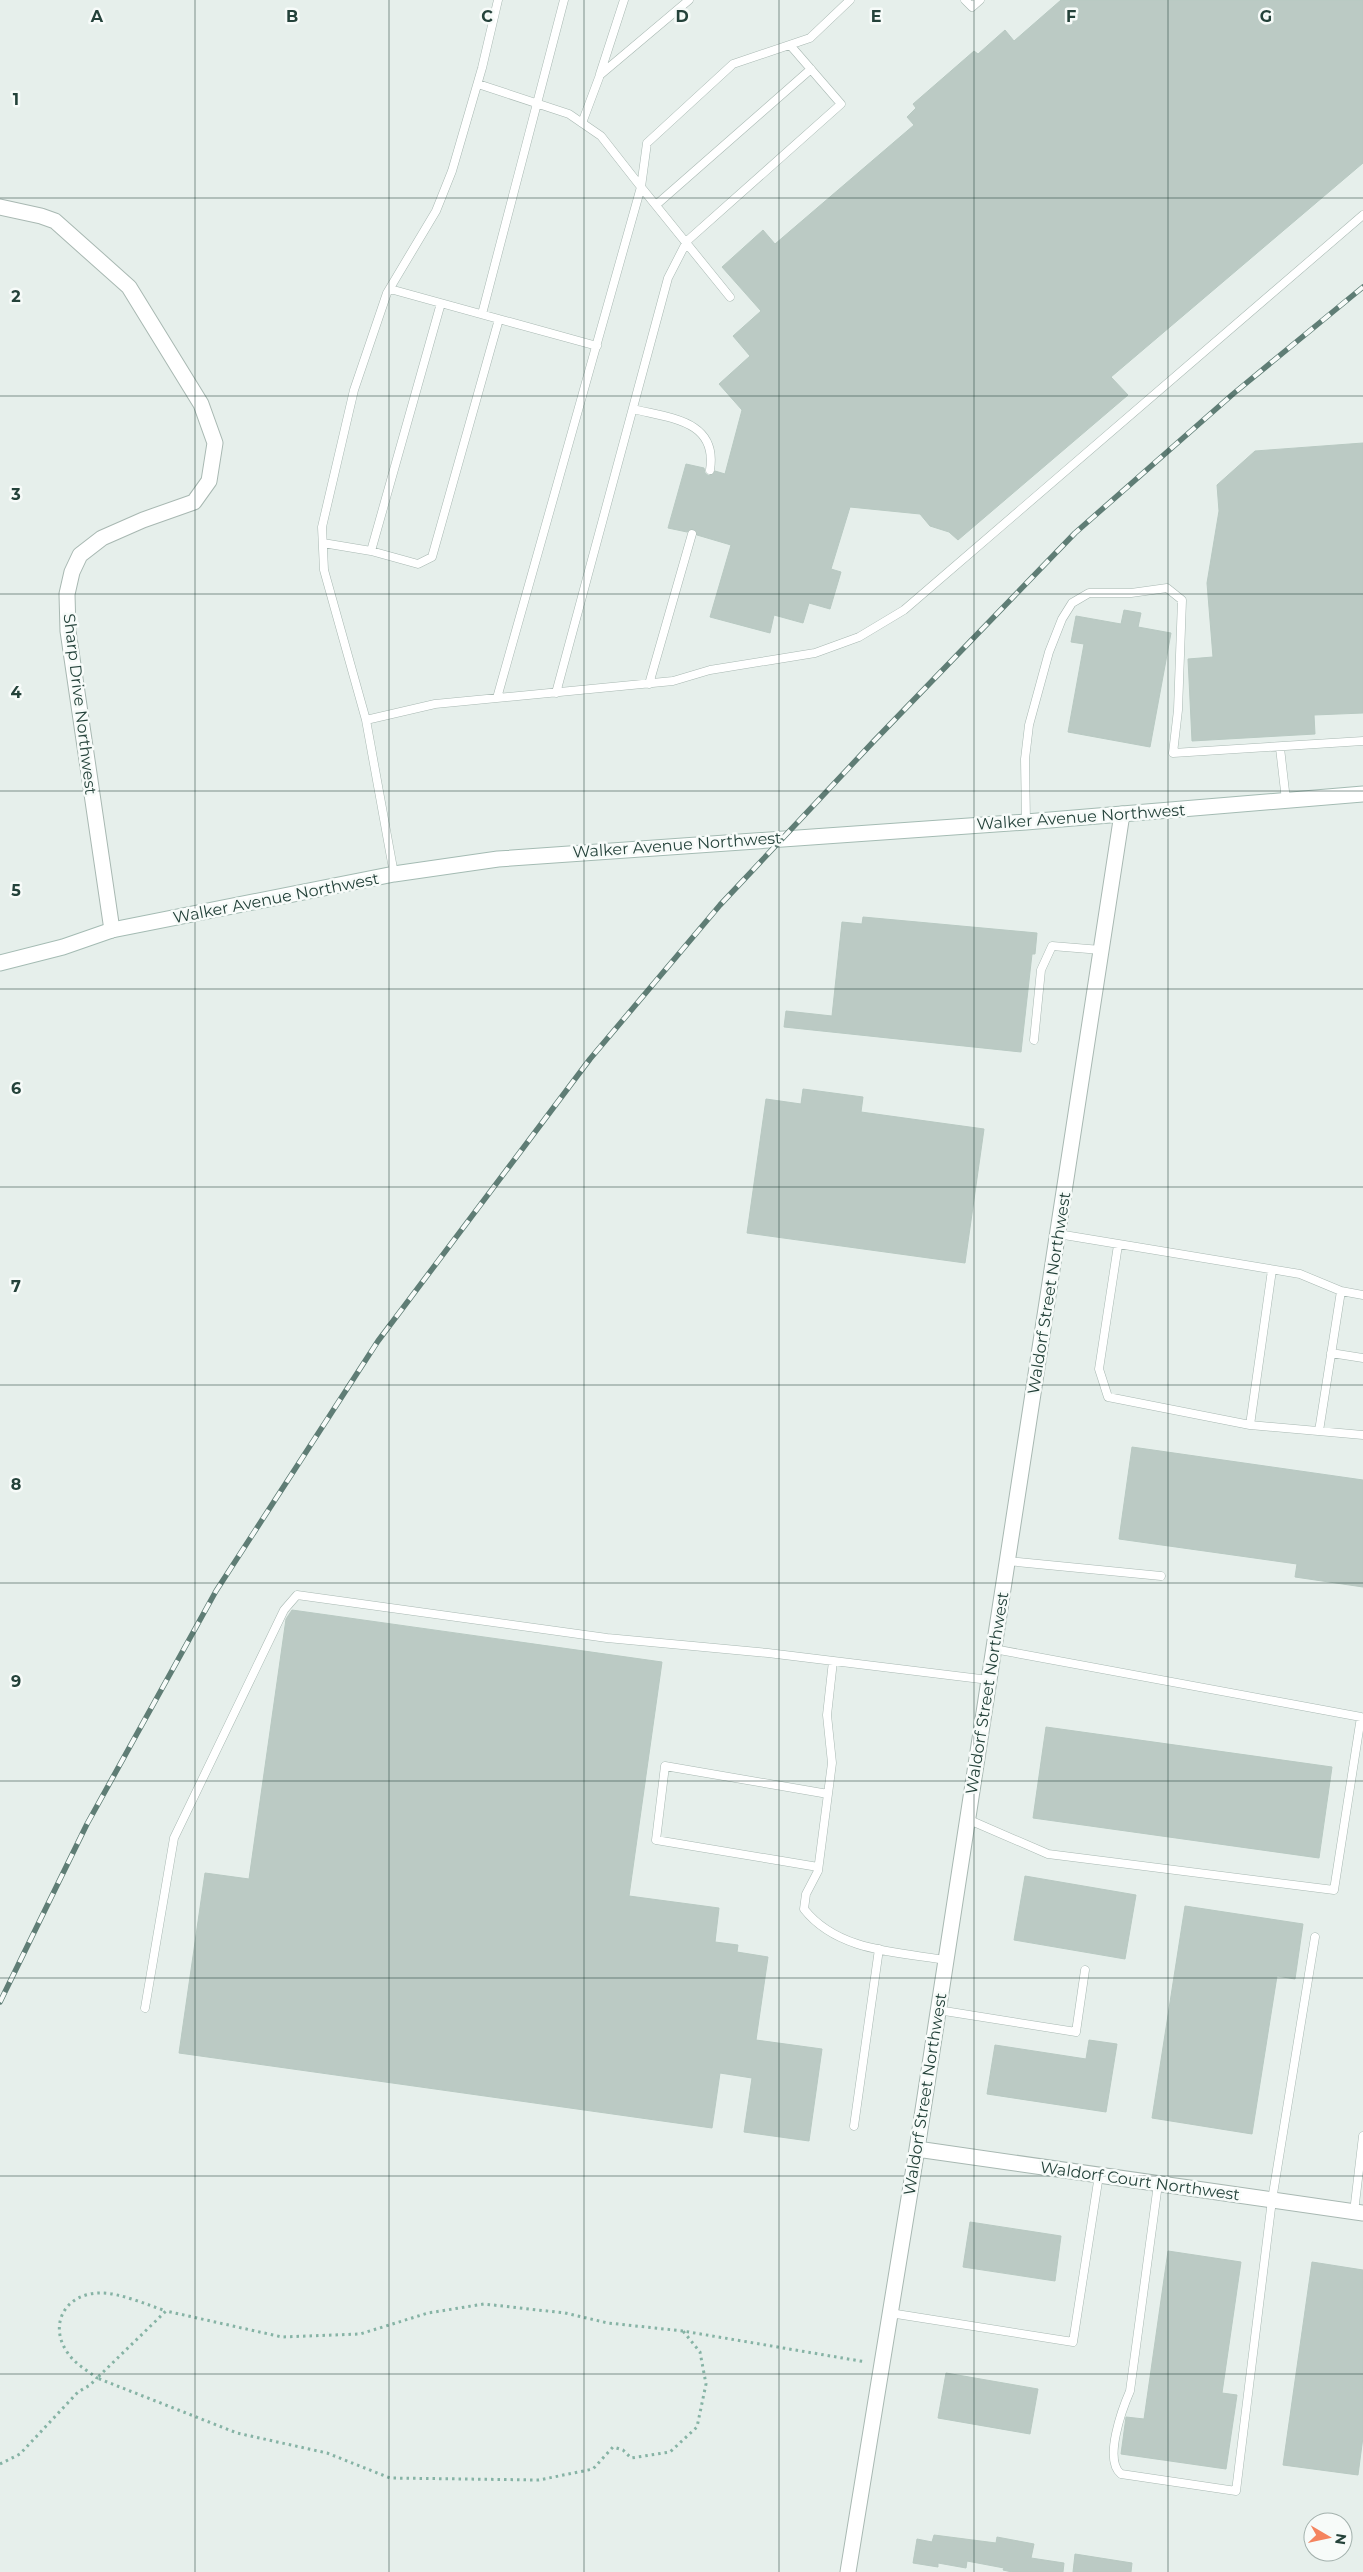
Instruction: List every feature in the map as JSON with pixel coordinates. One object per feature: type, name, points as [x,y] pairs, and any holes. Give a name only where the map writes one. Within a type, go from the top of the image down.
[{"type":"street","name":"Sharp Drive Northwest","points":[[0,207],[55,221],[129,287],[201,404],[216,443],[209,481],[194,502],[143,520],[102,538],[80,555],[72,572],[67,594],[68,631],[112,930]]},
{"type":"street","name":"Walker Avenue Northwest","points":[[0,963],[112,930],[394,874],[498,859],[1026,822],[1363,794]]},
{"type":"street","name":"Waldorf Street Northwest","points":[[848,2572],[917,2149],[1122,814]]},
{"type":"street","name":"Waldorf Court Northwest","points":[[917,2149],[1358,2213]]},
{"type":"lane","points":[[394,874],[366,720],[324,570],[322,527],[354,390],[390,289],[436,211],[452,171],[478,84],[498,0]]},
{"type":"lane","points":[[482,314],[564,0]]},
{"type":"lane","points":[[582,123],[600,75],[624,0]]},
{"type":"lane","points":[[600,75],[689,0]]},
{"type":"lane","points":[[498,698],[641,187],[647,143],[734,64],[810,38],[850,0]]},
{"type":"lane","points":[[965,0],[972,7],[980,0]]},
{"type":"lane","points":[[556,693],[668,278],[686,241],[841,104],[790,45]]},
{"type":"lane","points":[[656,205],[811,69]]},
{"type":"lane","points":[[478,84],[569,114],[601,136],[730,297]]},
{"type":"lane","points":[[366,720],[436,704],[673,681],[710,670],[815,653],[859,637],[904,610],[1363,215]]},
{"type":"lane","points":[[390,289],[597,346]]},
{"type":"lane","points":[[371,551],[441,303]]},
{"type":"lane","points":[[323,543],[371,551],[418,564],[432,557],[499,319]]},
{"type":"lane","points":[[633,408],[694,427],[708,443],[712,458],[710,470]]},
{"type":"lane","points":[[649,684],[692,534]]},
{"type":"lane","points":[[1026,822],[1025,759],[1029,725],[1037,691],[1062,619],[1072,603],[1089,593],[1131,592],[1167,588],[1182,600],[1178,710],[1173,753],[1363,742]]},
{"type":"lane","points":[[1280,748],[1286,800]]},
{"type":"lane","points":[[1034,1040],[1042,970],[1052,946],[1101,950]]},
{"type":"lane","points":[[1058,1234],[1118,1246],[1300,1274],[1341,1291],[1363,1295]]},
{"type":"lane","points":[[1118,1246],[1099,1370],[1108,1397],[1250,1425],[1363,1435]]},
{"type":"lane","points":[[1250,1425],[1272,1270]]},
{"type":"lane","points":[[1319,1431],[1341,1291]]},
{"type":"lane","points":[[1331,1353],[1363,1358]]},
{"type":"lane","points":[[1007,1561],[1161,1576]]},
{"type":"lane","points":[[145,2008],[174,1838],[284,1610],[297,1596],[607,1638],[833,1661],[989,1680]]},
{"type":"lane","points":[[967,1819],[1048,1854],[1334,1890],[1361,1717],[994,1649]]},
{"type":"lane","points":[[833,1661],[827,1715],[832,1763],[818,1866],[806,1894],[804,1909],[813,1921],[842,1940],[879,1949],[946,1960]]},
{"type":"lane","points":[[818,1866],[656,1840],[665,1766],[828,1794]]},
{"type":"lane","points":[[1158,2184],[1130,2391],[1121,2412],[1113,2456],[1118,2471],[1121,2474],[1236,2491],[1272,2200],[1315,1937]]},
{"type":"lane","points":[[854,2126],[879,1949]]},
{"type":"lane","points":[[938,2010],[1076,2032],[1086,1970]]},
{"type":"lane","points":[[1358,2213],[1363,2136]]},
{"type":"lane","points":[[890,2313],[1073,2342],[1099,2175]]},
{"type":"path","points":[[683,2331],[700,2352],[706,2384],[697,2427],[670,2452],[631,2458],[623,2450],[613,2448],[593,2468],[539,2480],[390,2478],[327,2453],[237,2433],[97,2378],[69,2354],[60,2334],[62,2316],[68,2303],[85,2294],[104,2292],[166,2311],[282,2338],[360,2334],[428,2312],[484,2304],[565,2313],[608,2323],[683,2331],[882,2365]]},
{"type":"path","points":[[0,2464],[20,2454],[78,2392],[90,2386],[166,2311]]},
{"type":"building","points":[[1061,0],[1363,0],[1363,163],[1111,377],[1128,395],[958,540],[949,532],[930,526],[920,514],[850,507],[831,569],[841,572],[830,609],[809,603],[803,623],[774,615],[770,633],[710,617],[731,545],[697,535],[693,529],[687,532],[668,528],[686,464],[704,468],[705,473],[709,476],[715,471],[725,474],[742,410],[719,384],[750,356],[733,336],[761,311],[722,267],[763,230],[775,244],[914,125],[907,117],[916,108],[913,104],[974,51],[978,54],[1005,30],[1014,41]]},
{"type":"building","points":[[1363,443],[1363,713],[1314,715],[1315,734],[1192,741],[1188,659],[1213,657],[1207,583],[1219,511],[1217,485],[1255,451]]},
{"type":"building","points":[[1124,610],[1141,613],[1138,627],[1171,633],[1150,747],[1068,732],[1084,644],[1071,642],[1076,616],[1121,624]]},
{"type":"building","points":[[863,917],[1037,933],[1035,954],[1032,954],[1021,1052],[784,1027],[786,1011],[832,1016],[842,922],[862,924]]},
{"type":"building","points":[[803,1089],[863,1097],[861,1112],[984,1129],[965,1263],[747,1233],[766,1099],[801,1104]]},
{"type":"building","points":[[1132,1447],[1363,1480],[1363,1587],[1295,1577],[1297,1564],[1119,1539]]},
{"type":"building","points":[[292,1610],[662,1662],[629,1896],[719,1908],[715,1942],[738,1945],[737,1952],[768,1957],[756,2040],[822,2049],[809,2141],[744,2132],[752,2078],[720,2073],[712,2128],[179,2053],[205,1873],[249,1879],[286,1619]]},
{"type":"building","points":[[1046,1727],[1332,1767],[1319,1858],[1033,1818]]},
{"type":"building","points":[[1025,1876],[1136,1895],[1125,1959],[1014,1940]]},
{"type":"building","points":[[1185,1906],[1303,1924],[1295,1979],[1277,1976],[1252,2134],[1152,2118]]},
{"type":"building","points":[[1089,2040],[1117,2044],[1106,2112],[987,2094],[995,2045],[1086,2059]]},
{"type":"building","points":[[970,2222],[1061,2236],[1055,2281],[963,2267]]},
{"type":"building","points":[[1168,2251],[1241,2262],[1222,2393],[1237,2395],[1226,2469],[1121,2454],[1126,2417],[1144,2419]]},
{"type":"building","points":[[1312,2262],[1363,2270],[1363,2437],[1358,2475],[1283,2465]]},
{"type":"building","points":[[946,2373],[1038,2389],[1030,2434],[938,2418]]},
{"type":"building","points":[[934,2535],[996,2543],[997,2537],[1034,2544],[1031,2558],[1064,2563],[1063,2572],[1012,2572],[1003,2570],[1004,2568],[967,2561],[966,2568],[938,2563],[938,2567],[913,2563],[917,2539],[932,2542]]},
{"type":"building","points":[[1075,2554],[1132,2563],[1131,2572],[1073,2572]]},
{"type":"railway","points":[[0,2002],[87,1824],[216,1591],[378,1341],[590,1059],[720,905],[874,741],[1075,533],[1233,394],[1363,287]]}]
